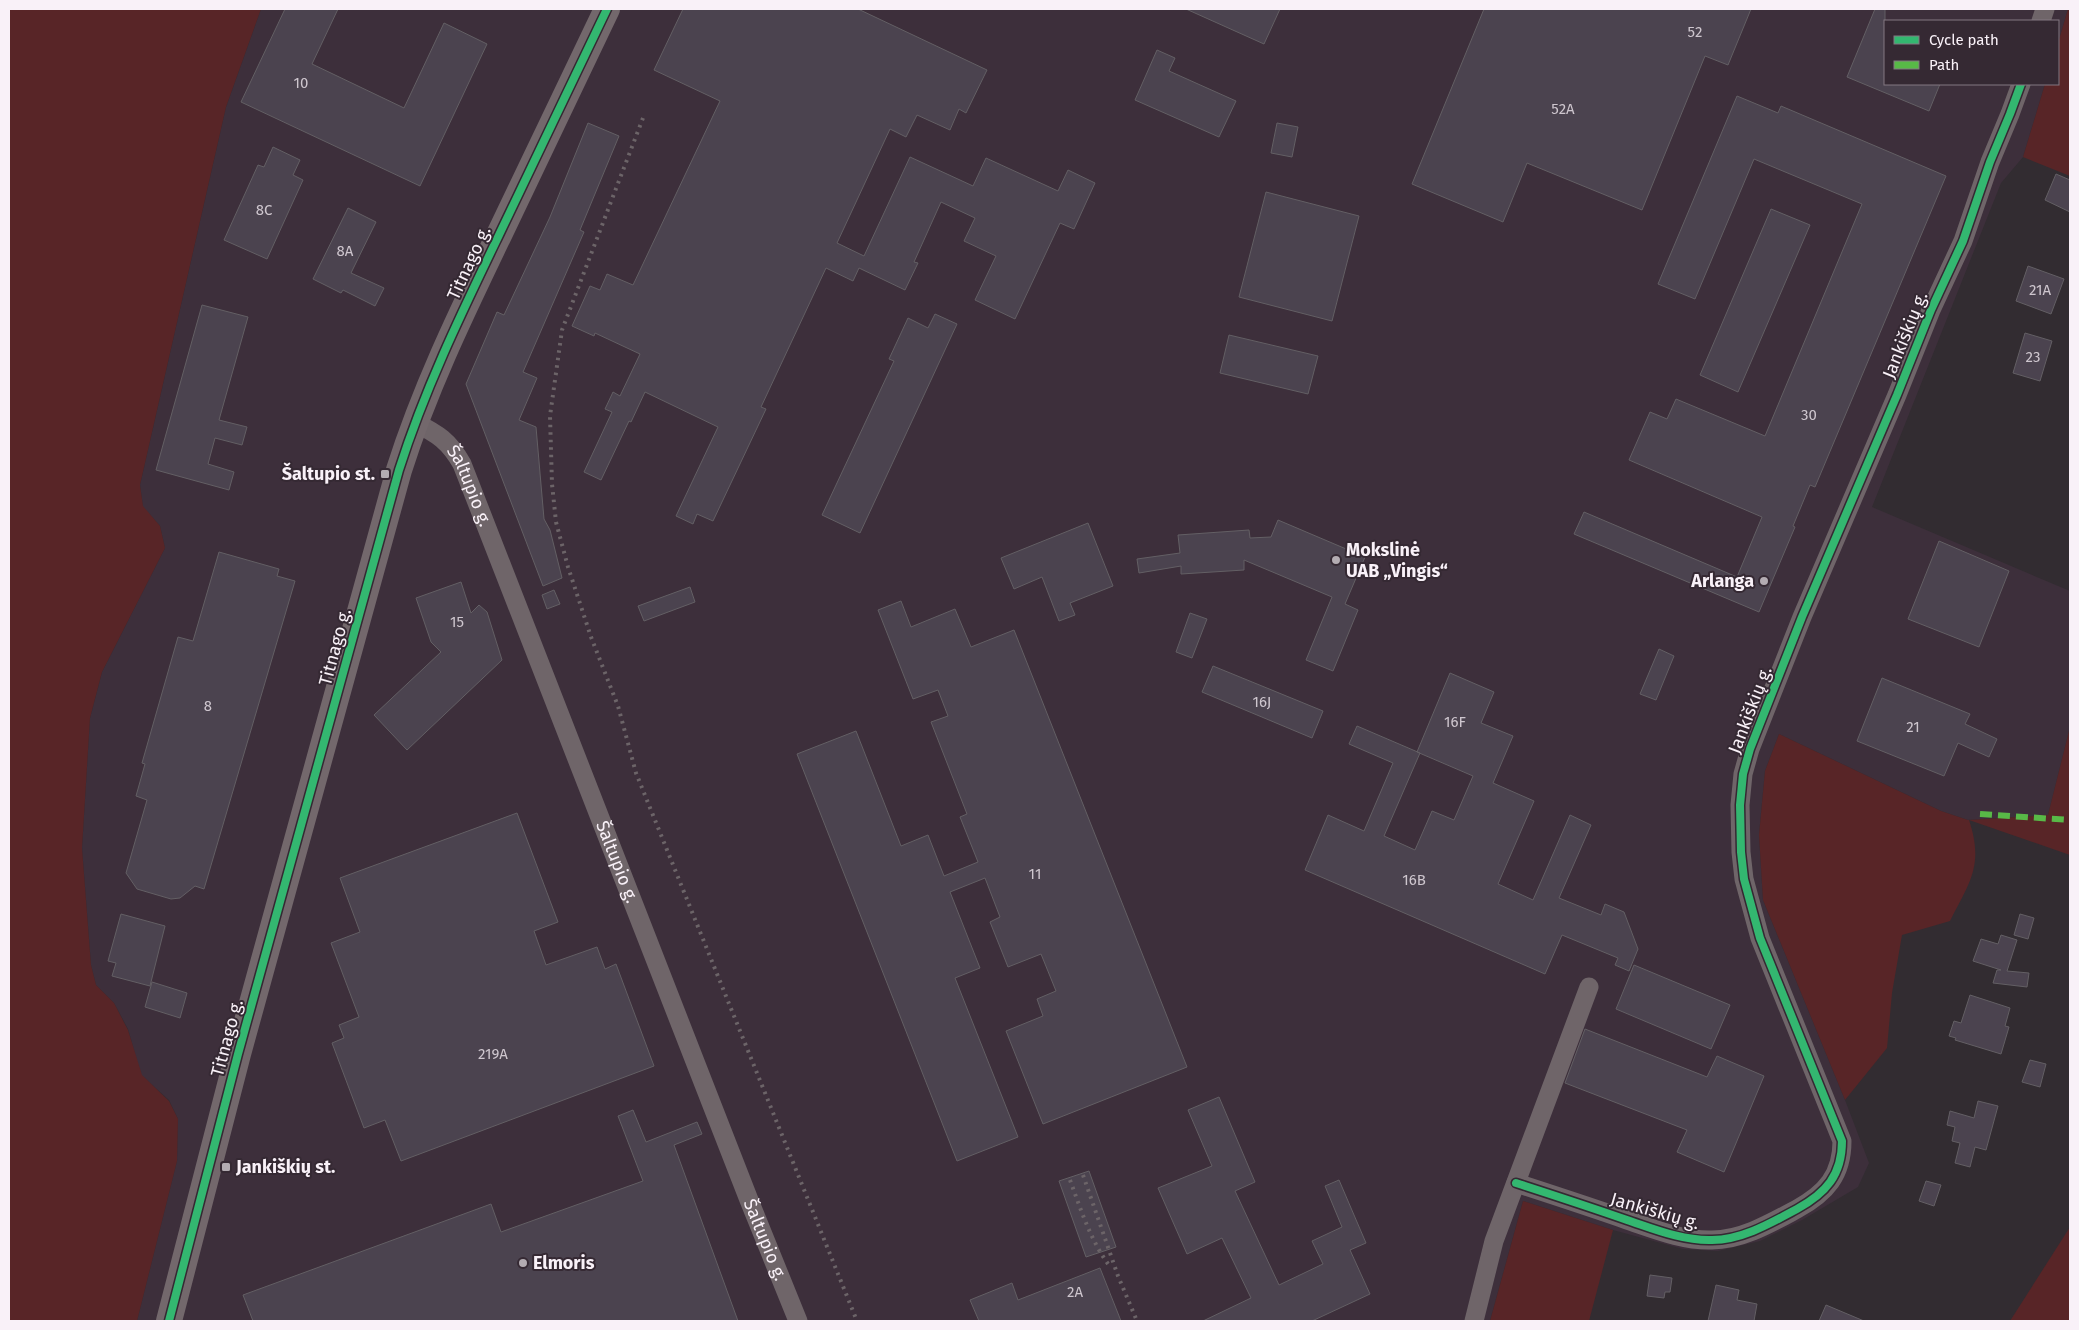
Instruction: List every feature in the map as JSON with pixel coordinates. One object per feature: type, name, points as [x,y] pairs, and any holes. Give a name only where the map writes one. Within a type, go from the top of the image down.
[{"type":"street","name":"Titnago g.","points":[[169,1321],[238,1054],[399,470],[414,422],[463,310],[607,9]]},
{"type":"street","name":"Jankiškių g.","points":[[1516,1183],[1688,1239],[1713,1241],[1763,1227],[1805,1204],[1828,1186],[1838,1170],[1842,1157],[1842,1141],[1760,938],[1749,906],[1741,852],[1740,806],[1743,774],[1750,749],[1802,617],[1897,395],[1931,310],[1964,242],[1990,162],[2021,85]]},
{"type":"street","name":"Šaltupio g.","points":[[414,422],[442,438],[453,448],[462,464],[798,1321]]},
{"type":"street","points":[[1474,1321],[1494,1241],[1589,986]]},
{"type":"shaded area","points":[[9,9],[261,9],[226,107],[140,485],[143,506],[160,526],[165,548],[102,672],[90,718],[82,848],[91,965],[96,985],[114,1003],[128,1030],[142,1075],[169,1101],[178,1119],[177,1161],[137,1321],[9,1321]]},
{"type":"shaded area","points":[[261,9],[2068,9],[2059,40],[2059,20],[1884,20],[1884,85],[2045,85],[2023,157],[2001,183],[1872,507],[2070,591],[2070,727],[2048,815],[1968,820],[1941,811],[1779,734],[1765,771],[1759,835],[1763,900],[1869,1163],[1858,1187],[1802,1220],[1760,1241],[1718,1251],[1683,1249],[1613,1230],[1523,1201],[1490,1321],[137,1321],[177,1161],[178,1119],[169,1100],[141,1075],[128,1029],[114,1003],[96,985],[91,965],[82,848],[90,718],[102,672],[165,548],[160,526],[143,507],[140,485],[226,107]]},
{"type":"shaded area","points":[[2068,9],[2070,9],[2070,176],[2023,157],[2045,85],[2059,85],[2059,40]]},
{"type":"shaded area","points":[[2070,727],[2070,855],[1969,820],[1975,849],[1975,861],[1969,884],[1950,921],[1902,935],[1892,993],[1887,1048],[1845,1100],[1763,900],[1759,835],[1765,771],[1779,734],[1941,811],[1968,820],[2048,815]]},
{"type":"shaded area","points":[[1523,1201],[1613,1230],[1589,1321],[1490,1321]]},
{"type":"shaded area","points":[[2070,1227],[2070,1321],[2010,1321]]},
{"type":"building","points":[[285,9],[338,9],[312,64],[404,108],[444,23],[487,44],[420,186],[241,102]]},
{"type":"building","points":[[683,9],[858,9],[987,70],[966,113],[959,109],[950,130],[917,115],[906,137],[890,129],[837,243],[864,256],[910,157],[973,186],[986,158],[1058,191],[1068,170],[1095,183],[1074,229],[1060,223],[1015,319],[975,300],[996,256],[964,241],[975,218],[941,202],[914,262],[918,263],[905,290],[859,268],[853,281],[826,268],[761,407],[766,409],[713,521],[697,514],[693,524],[676,516],[718,427],[645,392],[601,480],[584,472],[612,412],[605,409],[613,392],[620,396],[640,354],[595,333],[594,336],[572,326],[590,286],[600,290],[607,274],[633,285],[720,101],[654,70]]},
{"type":"building","points":[[1186,9],[1280,9],[1264,44]]},
{"type":"building","points":[[1484,9],[1751,9],[1728,65],[1705,56],[1642,210],[1527,163],[1503,222],[1412,184]]},
{"type":"building","points":[[1875,9],[1885,9],[1884,85],[1940,85],[1929,111],[1847,77]]},
{"type":"building","points":[[1157,50],[1175,58],[1169,71],[1236,101],[1219,137],[1135,100]]},
{"type":"building","points":[[1737,96],[1778,113],[1781,106],[1946,176],[1815,487],[1810,485],[1793,526],[1795,527],[1759,612],[1574,534],[1584,512],[1737,577],[1762,517],[1629,460],[1650,412],[1667,419],[1676,399],[1765,436],[1862,204],[1754,159],[1695,299],[1658,284]]},
{"type":"building","points":[[588,123],[619,136],[580,230],[584,232],[523,372],[537,378],[519,420],[536,427],[544,519],[550,530],[562,578],[543,586],[466,384],[497,312],[504,315],[550,217]]},
{"type":"building","points":[[1277,123],[1298,127],[1292,157],[1271,153]]},
{"type":"building","points":[[273,147],[300,160],[293,175],[303,180],[267,259],[224,240],[258,165],[264,167]]},
{"type":"building","points":[[2056,174],[2070,180],[2070,212],[2045,200]]},
{"type":"building","points":[[1266,192],[1359,216],[1332,321],[1239,297]]},
{"type":"building","points":[[348,208],[376,222],[351,273],[384,288],[375,306],[343,290],[341,293],[313,279]]},
{"type":"building","points":[[1771,209],[1810,225],[1738,392],[1700,375]]},
{"type":"building","points":[[2028,266],[2064,279],[2051,314],[2016,301]]},
{"type":"building","points":[[202,305],[248,317],[219,420],[247,427],[242,445],[215,438],[208,464],[234,472],[229,490],[156,470]]},
{"type":"building","points":[[935,314],[957,324],[860,533],[822,515],[894,361],[889,359],[908,318],[928,328]]},
{"type":"building","points":[[2025,333],[2052,341],[2040,381],[2013,373]]},
{"type":"building","points":[[1229,335],[1318,356],[1308,394],[1220,373]]},
{"type":"building","points":[[1278,520],[1365,557],[1345,604],[1358,610],[1333,671],[1306,660],[1332,597],[1244,560],[1244,570],[1181,574],[1181,566],[1139,573],[1137,559],[1180,553],[1178,535],[1249,530],[1250,538],[1271,537]]},
{"type":"building","points":[[1088,523],[1113,586],[1070,603],[1075,615],[1059,621],[1042,577],[1014,589],[1001,558]]},
{"type":"building","points":[[1939,541],[2009,571],[1979,647],[1908,619]]},
{"type":"building","points":[[219,552],[279,569],[277,576],[295,581],[204,889],[195,886],[180,898],[171,899],[137,889],[126,873],[147,800],[136,796],[145,764],[142,763],[178,637],[193,641]]},
{"type":"building","points":[[461,582],[471,613],[479,605],[487,612],[502,660],[407,750],[374,715],[441,652],[431,642],[416,598]]},
{"type":"building","points":[[690,587],[695,602],[644,621],[638,606]]},
{"type":"building","points":[[554,590],[560,604],[547,609],[542,595]]},
{"type":"building","points":[[901,601],[911,627],[955,609],[971,647],[1014,630],[1187,1067],[1043,1124],[1006,1031],[1043,1016],[1037,999],[1056,991],[1041,954],[1008,967],[990,922],[1000,917],[985,878],[950,892],[980,968],[955,978],[1018,1137],[957,1161],[797,754],[856,731],[901,846],[928,835],[944,876],[978,862],[960,817],[967,814],[931,722],[948,716],[938,690],[913,699],[878,610]]},
{"type":"building","points":[[1190,613],[1207,619],[1192,658],[1176,652]]},
{"type":"building","points":[[1659,649],[1674,656],[1656,700],[1640,694]]},
{"type":"building","points":[[1213,666],[1323,711],[1312,738],[1202,692]]},
{"type":"building","points":[[1450,673],[1494,692],[1481,723],[1513,736],[1493,783],[1534,801],[1498,884],[1533,900],[1570,815],[1591,825],[1559,898],[1601,915],[1605,904],[1624,912],[1638,949],[1629,971],[1615,965],[1618,958],[1562,935],[1545,974],[1305,870],[1328,815],[1364,831],[1393,763],[1349,744],[1357,726],[1417,752]],"holes":[[[1420,753],[1473,776],[1454,820],[1432,811],[1415,850],[1384,836]]]},
{"type":"building","points":[[1882,678],[1970,714],[1965,724],[1997,739],[1989,757],[1958,743],[1944,776],[1857,741]]},
{"type":"building","points":[[517,813],[558,922],[534,931],[546,965],[597,947],[605,969],[616,964],[654,1066],[401,1161],[385,1120],[364,1128],[332,1043],[344,1038],[339,1025],[359,1017],[331,943],[360,932],[340,878]]},
{"type":"building","points":[[121,914],[165,926],[150,986],[112,976],[116,963],[108,961]]},
{"type":"building","points":[[2020,914],[2034,918],[2028,939],[2014,935]]},
{"type":"building","points":[[2001,935],[2017,940],[2007,971],[2029,973],[2027,987],[1993,983],[1997,970],[2001,970],[1973,961],[1981,939],[1998,944]]},
{"type":"building","points":[[1634,965],[1730,1005],[1711,1049],[1616,1009]]},
{"type":"building","points":[[152,982],[187,993],[180,1018],[145,1007]]},
{"type":"building","points":[[1970,995],[2010,1008],[2005,1026],[2009,1027],[2001,1054],[1955,1040],[1956,1038],[1949,1036],[1954,1021],[1961,1023]]},
{"type":"building","points":[[1585,1029],[1707,1077],[1717,1056],[1764,1076],[1724,1172],[1677,1152],[1687,1130],[1565,1083]]},
{"type":"building","points":[[2030,1060],[2046,1064],[2040,1087],[2022,1082]]},
{"type":"building","points":[[1219,1097],[1255,1182],[1235,1191],[1279,1285],[1323,1264],[1312,1241],[1342,1227],[1325,1186],[1339,1180],[1366,1243],[1350,1250],[1370,1294],[1312,1321],[1203,1321],[1251,1298],[1222,1238],[1187,1254],[1158,1188],[1212,1166],[1188,1110]]},
{"type":"building","points":[[1978,1101],[1998,1106],[1986,1150],[1975,1147],[1970,1167],[1955,1163],[1960,1143],[1952,1141],[1955,1127],[1947,1125],[1950,1111],[1974,1118]]},
{"type":"building","name":"Elmoris","points":[[633,1110],[646,1142],[697,1122],[702,1134],[674,1145],[738,1321],[253,1321],[243,1295],[491,1204],[501,1232],[643,1181],[618,1116]]},
{"type":"building","points":[[1089,1171],[1116,1247],[1086,1257],[1059,1181]]},
{"type":"building","points":[[1926,1181],[1941,1185],[1934,1206],[1919,1201]]},
{"type":"building","points":[[1100,1268],[1121,1321],[979,1321],[970,1300],[1012,1283],[1018,1300]]},
{"type":"building","points":[[1650,1275],[1672,1278],[1670,1292],[1665,1292],[1664,1298],[1647,1296]]},
{"type":"building","points":[[1716,1285],[1739,1290],[1737,1300],[1757,1304],[1754,1321],[1708,1321]]},
{"type":"building","points":[[1826,1305],[1864,1321],[1819,1321]]},
{"type":"railway","points":[[643,118],[562,330],[550,416],[552,484],[556,522],[568,567],[591,637],[618,706],[636,773],[857,1321]]},
{"type":"railway","points":[[1083,1175],[1118,1276],[1137,1321]]},
{"type":"railway","points":[[1070,1180],[1092,1237],[1111,1268]]},
{"type":"marked path","points":[[1980,814],[2070,820]]},
{"type":"cycle path","points":[[169,1321],[238,1054],[399,470],[409,440],[432,380],[458,322],[607,9]]},
{"type":"cycle path","points":[[1516,1183],[1669,1234],[1690,1239],[1712,1240],[1734,1237],[1767,1225],[1807,1203],[1824,1189],[1835,1173],[1839,1164],[1842,1141],[1760,938],[1744,879],[1741,852],[1740,805],[1743,774],[1750,749],[1802,617],[1897,395],[1931,310],[1963,241],[1990,162],[2021,85]]},
{"type":"place","name":"Šaltupio st.","points":[[385,474]]},
{"type":"place","name":"Mokslinė UAB „Vingis“","points":[[1336,560]]},
{"type":"place","name":"Arlanga","points":[[1764,581]]},
{"type":"place","name":"Jankiškių st.","points":[[226,1167]]},
{"type":"place","name":"Elmoris","points":[[523,1263]]}]
